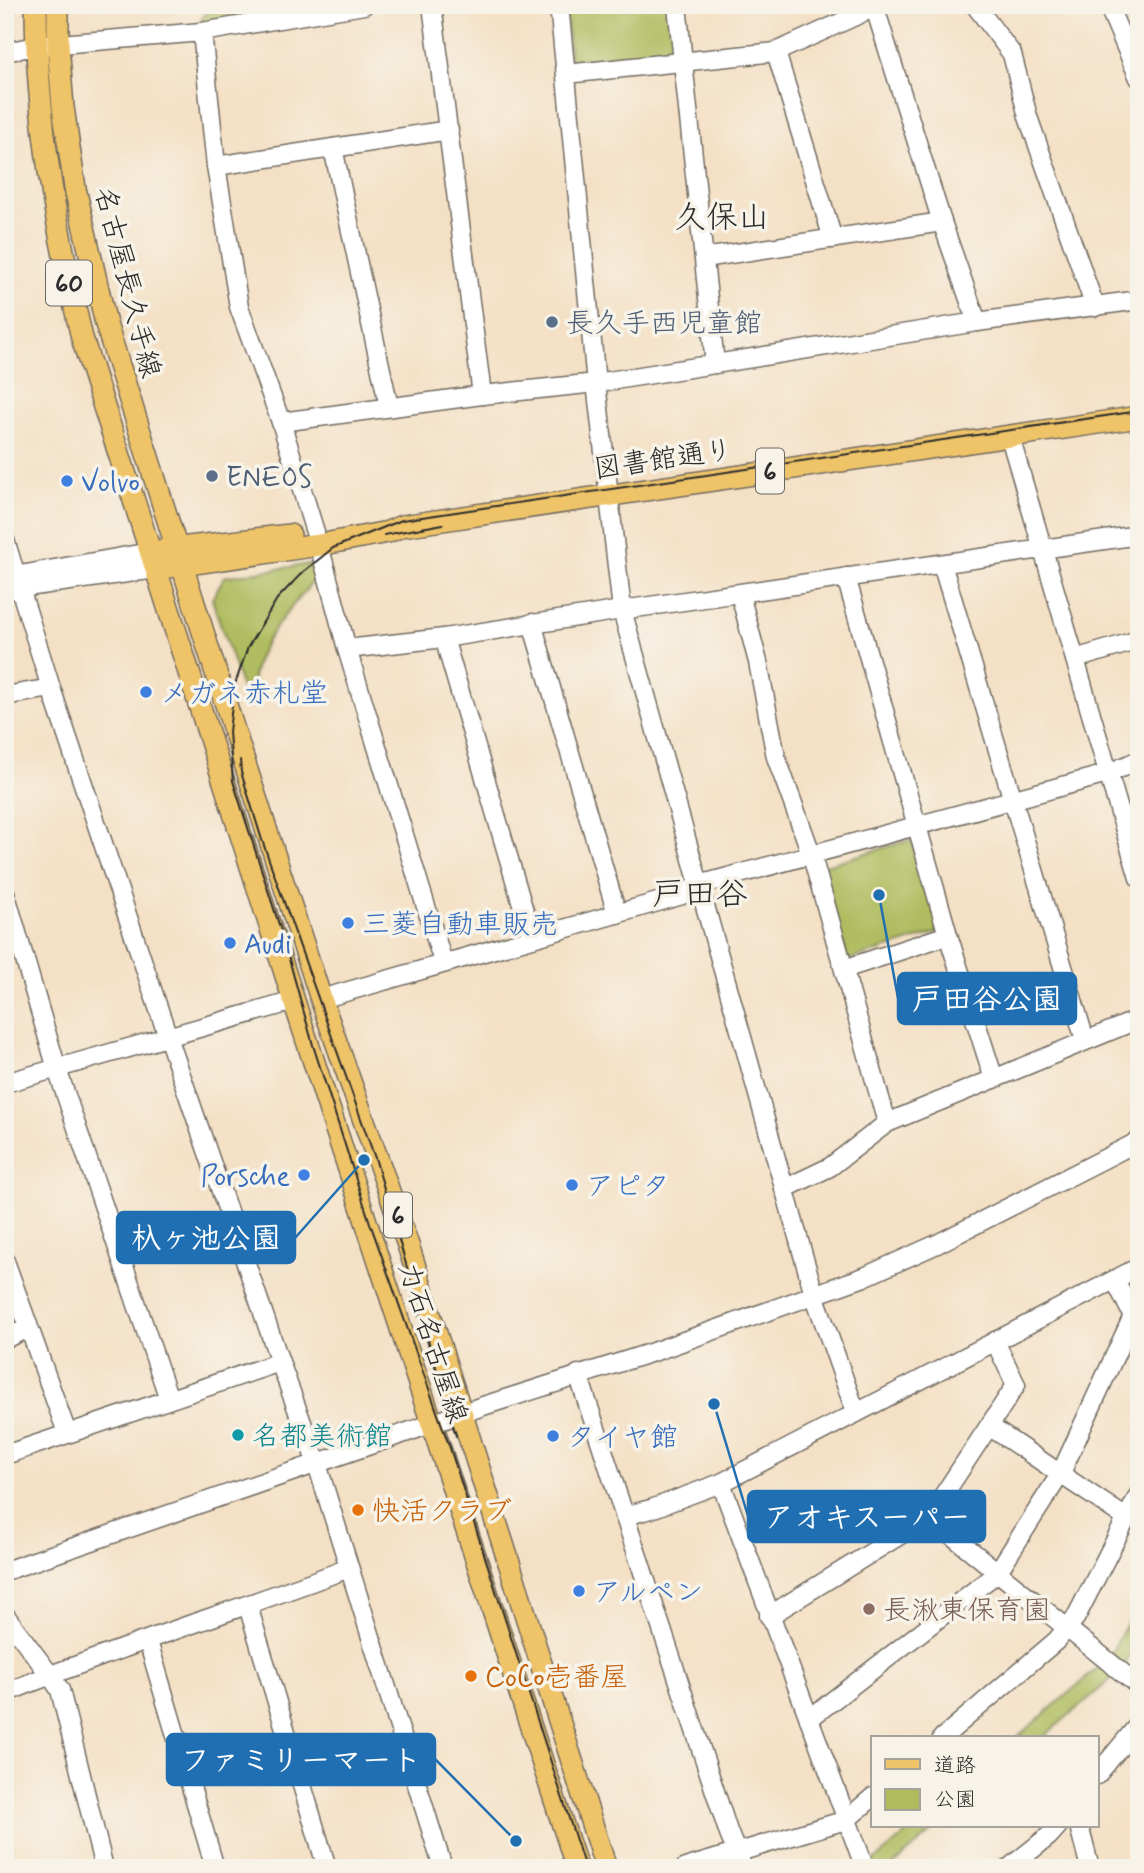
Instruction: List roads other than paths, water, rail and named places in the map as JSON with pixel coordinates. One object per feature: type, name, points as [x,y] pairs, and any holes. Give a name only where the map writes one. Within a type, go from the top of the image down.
[{"type":"main road","name":"名古屋長久手線","points":[[36,5],[36,46],[46,163],[62,252],[82,338],[153,561]]},
{"type":"main road","name":"名古屋長久手線","points":[[58,5],[58,44],[69,150],[86,244],[106,324],[179,557]]},
{"type":"main road","name":"図書館通り","points":[[153,561],[317,538],[388,532],[402,526],[609,494],[1010,438],[1139,417]]},
{"type":"main road","name":"力石名古屋線","points":[[179,557],[321,999],[405,1236],[606,1868]]},
{"type":"main road","name":"力石名古屋線","points":[[153,561],[578,1868]]},
{"type":"street","points":[[5,52],[36,46],[202,32],[364,5]]},
{"type":"street","points":[[432,5],[482,395]]},
{"type":"street","points":[[559,5],[596,383],[622,610],[814,1294],[856,1413]]},
{"type":"street","points":[[677,5],[715,364]]},
{"type":"street","points":[[975,5],[1012,54],[1028,117],[1095,307]]},
{"type":"street","points":[[1108,5],[1139,78]]},
{"type":"street","points":[[566,74],[776,52],[874,6],[942,222],[977,322]]},
{"type":"street","points":[[202,32],[216,166],[239,307],[281,422],[443,962]]},
{"type":"street","points":[[776,52],[833,239]]},
{"type":"street","points":[[216,166],[449,130]]},
{"type":"street","points":[[333,148],[389,407]]},
{"type":"street","points":[[704,258],[942,222]]},
{"type":"street","points":[[281,422],[596,383],[977,322],[1139,300]]},
{"type":"street","points":[[1010,438],[1139,878]]},
{"type":"street","points":[[347,649],[444,638],[1139,535]]},
{"type":"street","points":[[5,540],[12,583],[51,688],[168,1037],[317,1464],[443,1868]]},
{"type":"street","points":[[12,583],[153,561]]},
{"type":"street","points":[[942,564],[1085,1040]]},
{"type":"street","points":[[846,577],[948,935],[994,1079]]},
{"type":"street","points":[[740,594],[758,662],[776,757],[811,853],[887,1123]]},
{"type":"street","points":[[532,624],[617,914]]},
{"type":"street","points":[[444,638],[532,938]]},
{"type":"street","points":[[1076,659],[1139,640]]},
{"type":"street","points":[[5,696],[51,688]]},
{"type":"street","points":[[321,999],[682,895],[699,885],[1107,774],[1139,760]]},
{"type":"street","points":[[5,892],[57,1069],[169,1399]]},
{"type":"street","points":[[844,969],[948,935]]},
{"type":"street","points":[[5,1083],[294,1001]]},
{"type":"street","points":[[784,1189],[830,1167],[887,1123],[1139,1018]]},
{"type":"street","points":[[5,1571],[578,1374],[653,1352],[864,1277],[937,1244],[1139,1141]]},
{"type":"street","points":[[5,1261],[67,1433]]},
{"type":"street","points":[[624,1516],[651,1509],[720,1483],[1139,1267]]},
{"type":"street","points":[[809,1719],[997,1573],[1061,1473],[1133,1316],[1115,1280]]},
{"type":"street","points":[[5,1339],[29,1328]]},
{"type":"street","points":[[769,1616],[929,1517],[1016,1385],[995,1341]]},
{"type":"street","points":[[5,1455],[280,1362]]},
{"type":"street","points":[[578,1374],[739,1860]]},
{"type":"street","points":[[989,1426],[1126,1518]]},
{"type":"street","points":[[720,1483],[865,1868]]},
{"type":"street","points":[[944,1736],[1057,1640],[1076,1618],[1139,1494]]},
{"type":"street","points":[[929,1517],[1139,1686]]},
{"type":"street","points":[[5,1693],[349,1567]]},
{"type":"street","points":[[248,1606],[327,1868]]},
{"type":"street","points":[[5,1615],[60,1690],[104,1868]]},
{"type":"street","points":[[148,1641],[215,1868]]},
{"type":"street","points":[[1098,1775],[1139,1724]]},
{"type":"street","points":[[685,1868],[739,1860],[846,1820],[871,1799]]},
{"type":"street","points":[[1009,1868],[1056,1828]]},
{"type":"street","points":[[1080,1828],[1090,1868]]},
{"type":"tram line","points":[[585,1868],[450,1448],[370,1223],[233,781],[229,732],[234,687],[248,647],[277,599],[303,572],[333,548],[402,520],[1139,411]]},
{"type":"tram line","points":[[384,535],[443,524]]},
{"type":"tram line","points":[[240,760],[241,772],[262,840],[376,1161],[456,1436]]},
{"type":"place","name":"長久手西児童館","points":[[552,322]]},
{"type":"place","name":"ENEOS","points":[[212,476]]},
{"type":"place","name":"Volvo","points":[[67,481]]},
{"type":"place","name":"メガネ赤札堂","points":[[146,692]]},
{"type":"place","name":"戸田谷公園","points":[[879,895]]},
{"type":"place","name":"三菱自動車販売","points":[[348,923]]},
{"type":"place","name":"Audi","points":[[230,943]]},
{"type":"place","name":"杁ヶ池公園","points":[[364,1160]]},
{"type":"place","name":"Porsche","points":[[304,1175]]},
{"type":"place","name":"アピタ","points":[[572,1185]]},
{"type":"place","name":"アオキスーパー","points":[[714,1404]]},
{"type":"place","name":"名都美術館","points":[[238,1435]]},
{"type":"place","name":"タイヤ館","points":[[553,1436]]},
{"type":"place","name":"快活クラブ","points":[[358,1510]]},
{"type":"place","name":"アルペン","points":[[579,1591]]},
{"type":"place","name":"長湫東保育園","points":[[869,1609]]},
{"type":"place","name":"CoCo壱番屋","points":[[471,1676]]},
{"type":"place","name":"ファミリーマート","points":[[516,1841]]},
{"type":"district","name":"久保山","points":[[722,216]]},
{"type":"district","name":"戸田谷","points":[[700,893]]}]
